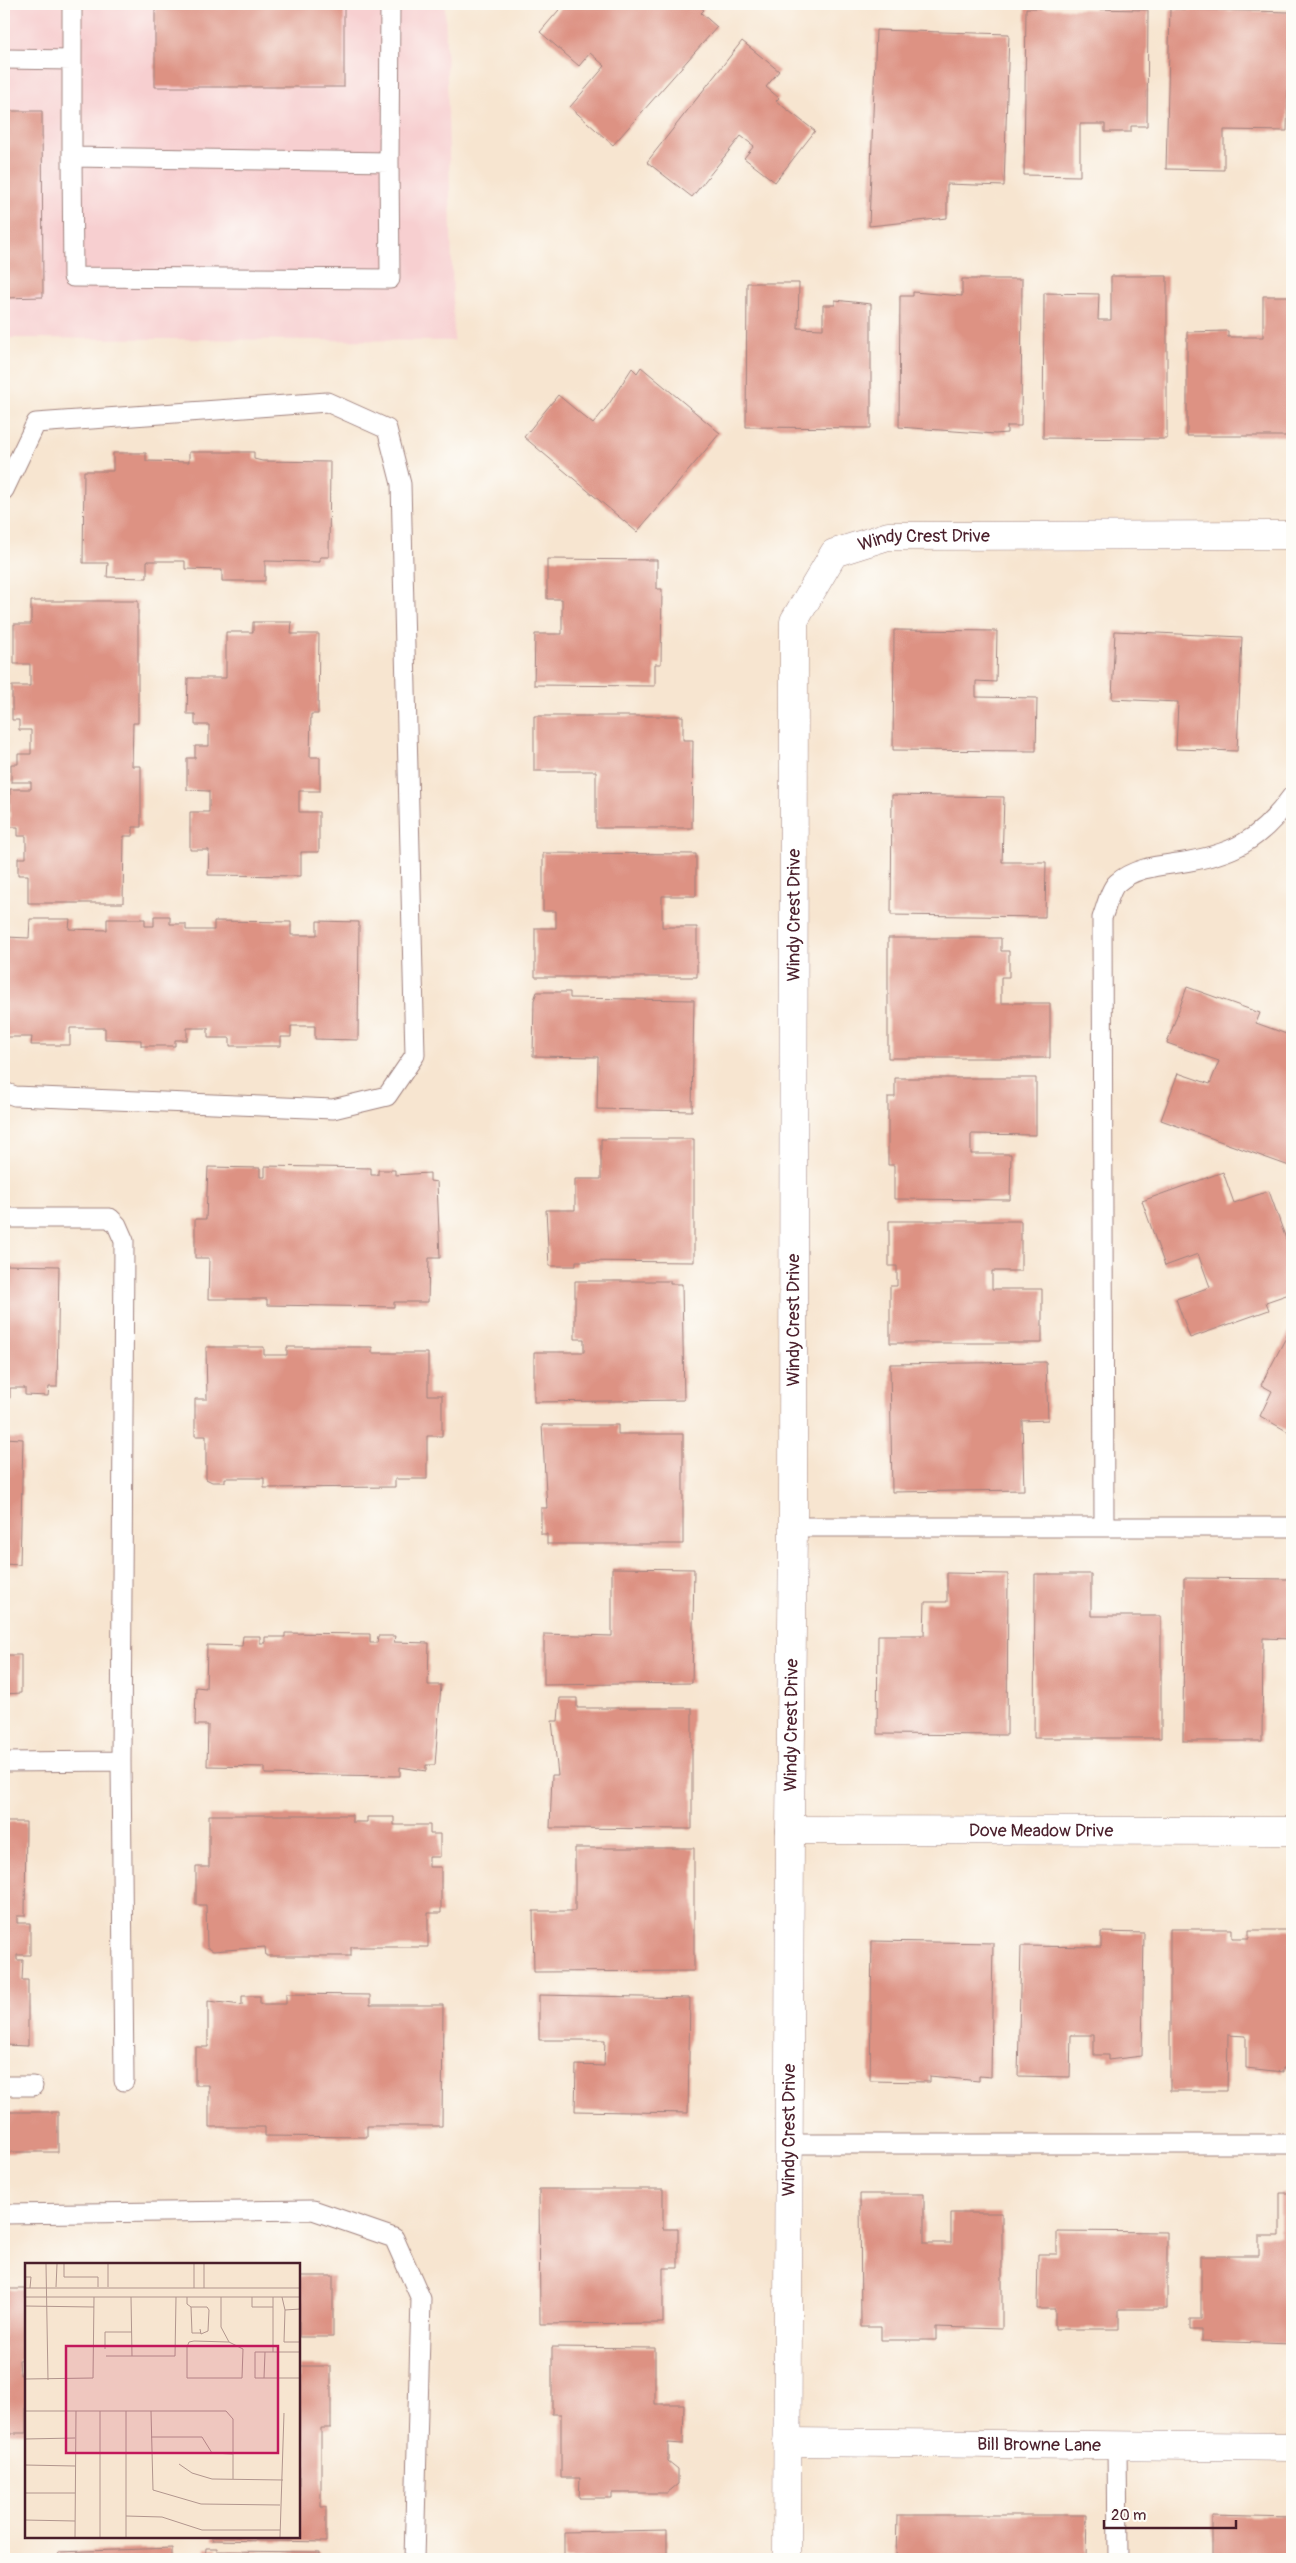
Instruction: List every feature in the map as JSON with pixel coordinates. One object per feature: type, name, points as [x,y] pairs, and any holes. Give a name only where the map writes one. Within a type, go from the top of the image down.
[{"type":"street","name":"Windy Crest Drive","points":[[787,2559],[793,1526],[794,621],[834,553],[888,536],[1292,535]]},
{"type":"street","name":"Dove Meadow Drive","points":[[790,1830],[1292,1830]]},
{"type":"street","name":"Bill Browne Lane","points":[[787,2442],[1292,2447]]},
{"type":"lane","points":[[72,4],[73,278],[390,279],[390,4]]},
{"type":"lane","points":[[4,59],[72,60]]},
{"type":"lane","points":[[72,157],[389,162]]},
{"type":"lane","points":[[4,490],[36,423],[327,402],[387,429],[401,484],[414,1055],[387,1096],[333,1109],[25,1096],[4,1092]]},
{"type":"lane","points":[[1104,1526],[1102,918],[1116,883],[1142,868],[1196,860],[1243,846],[1275,820],[1292,796]]},
{"type":"lane","points":[[4,1218],[110,1218],[117,1224],[124,1241],[122,1761],[124,2081]]},
{"type":"lane","points":[[793,1526],[1292,1526]]},
{"type":"lane","points":[[4,1762],[122,1761]]},
{"type":"lane","points":[[4,2086],[33,2086]]},
{"type":"lane","points":[[788,2144],[1292,2144]]},
{"type":"lane","points":[[4,2214],[313,2210],[394,2238],[421,2299],[414,2559]]},
{"type":"lane","points":[[1117,2446],[1118,2559]]},
{"type":"shaded area","points":[[4,4],[445,4],[454,341],[4,338]]},
{"type":"building","points":[[155,4],[344,4],[344,87],[155,87]]},
{"type":"building","points":[[564,4],[696,4],[704,10],[701,13],[717,27],[613,145],[570,107],[605,66],[590,53],[579,66],[540,32]]},
{"type":"building","points":[[1026,8],[1148,10],[1147,126],[1131,126],[1131,132],[1105,132],[1105,124],[1080,124],[1080,176],[1024,175]]},
{"type":"building","points":[[1170,9],[1290,12],[1287,131],[1224,130],[1224,170],[1166,169]]},
{"type":"building","points":[[876,30],[1009,34],[1004,186],[947,184],[947,218],[869,226]]},
{"type":"building","points":[[742,41],[779,71],[766,87],[779,98],[776,101],[815,131],[775,182],[744,158],[754,146],[741,136],[692,197],[647,162]]},
{"type":"building","points":[[4,111],[42,111],[43,297],[4,298]]},
{"type":"building","points":[[1111,276],[1167,276],[1167,439],[1043,438],[1044,293],[1099,294],[1098,320],[1111,320]]},
{"type":"building","points":[[962,279],[1022,279],[1021,426],[1007,426],[1007,433],[995,434],[899,427],[900,296],[913,296],[913,292],[962,296]]},
{"type":"building","points":[[747,283],[799,283],[798,328],[823,329],[823,305],[835,305],[835,300],[871,304],[871,428],[746,427]]},
{"type":"building","points":[[1263,296],[1292,296],[1292,436],[1187,436],[1187,332],[1228,331],[1228,337],[1263,337]]},
{"type":"building","points":[[641,367],[720,433],[637,532],[524,437],[558,395],[593,424],[609,404],[632,368],[637,373]]},
{"type":"building","points":[[189,452],[254,452],[254,459],[262,461],[330,462],[329,557],[320,557],[320,562],[265,561],[265,581],[222,581],[222,570],[185,569],[185,561],[147,561],[147,578],[107,577],[108,563],[83,563],[84,471],[113,471],[113,453],[146,453],[146,461],[189,462]]},
{"type":"building","points":[[547,559],[657,560],[657,589],[662,589],[661,664],[655,664],[655,686],[534,685],[535,634],[562,634],[562,599],[547,599]]},
{"type":"building","points":[[31,601],[138,601],[138,723],[133,723],[132,766],[141,766],[141,827],[133,827],[133,836],[124,836],[123,903],[28,903],[28,875],[18,875],[18,858],[26,858],[26,836],[18,836],[18,827],[10,827],[10,789],[31,789],[31,782],[11,782],[11,764],[18,764],[18,754],[31,754],[31,730],[19,730],[19,720],[12,720],[12,686],[30,686],[30,664],[14,664],[14,624],[31,624]]},
{"type":"building","points":[[253,622],[292,622],[291,634],[319,634],[318,714],[311,714],[310,757],[320,757],[320,791],[299,791],[299,812],[319,812],[319,852],[301,852],[301,876],[208,875],[209,850],[190,850],[190,812],[209,812],[209,791],[187,790],[187,758],[195,758],[195,746],[209,746],[209,725],[195,725],[195,714],[187,714],[188,678],[226,678],[226,632],[253,632]]},
{"type":"building","points":[[894,630],[997,631],[996,682],[976,681],[976,697],[1037,698],[1036,751],[893,750]]},
{"type":"building","points":[[1115,631],[1242,637],[1237,751],[1176,749],[1178,702],[1112,699]]},
{"type":"building","points":[[534,716],[683,716],[683,740],[693,740],[692,828],[596,828],[596,771],[534,771]]},
{"type":"building","points":[[892,795],[1004,797],[1002,862],[1046,862],[1045,917],[891,915]]},
{"type":"building","points":[[543,853],[696,854],[696,896],[662,896],[662,927],[697,927],[697,977],[535,977],[535,928],[556,928],[556,911],[543,911]]},
{"type":"building","points":[[154,916],[170,916],[170,924],[186,924],[186,930],[214,930],[214,921],[291,922],[291,935],[317,935],[317,921],[359,922],[358,1040],[315,1039],[315,1026],[291,1026],[291,1037],[281,1037],[281,1046],[230,1046],[230,1038],[208,1038],[208,1028],[187,1028],[187,1040],[175,1040],[175,1046],[141,1046],[141,1040],[105,1039],[105,1028],[70,1028],[70,1045],[31,1045],[32,1037],[4,1037],[6,937],[29,938],[30,919],[70,919],[69,929],[107,930],[107,919],[145,919],[145,926],[154,926]]},
{"type":"building","points":[[888,938],[1001,938],[1001,951],[1009,951],[1009,977],[1001,977],[1001,1003],[1050,1003],[1050,1058],[888,1058]]},
{"type":"building","points":[[1187,987],[1260,1013],[1256,1023],[1292,1036],[1292,1167],[1161,1120],[1178,1073],[1210,1084],[1219,1061],[1167,1043]]},
{"type":"building","points":[[537,992],[570,992],[570,998],[694,1000],[692,1111],[597,1109],[598,1057],[533,1056],[534,1000]]},
{"type":"building","points":[[895,1078],[1036,1078],[1036,1135],[971,1134],[971,1154],[1011,1154],[1010,1200],[894,1199],[894,1165],[888,1165],[888,1097],[895,1097]]},
{"type":"building","points":[[601,1139],[694,1139],[694,1262],[576,1261],[576,1266],[549,1266],[546,1210],[575,1210],[575,1179],[601,1179]]},
{"type":"building","points":[[265,1166],[371,1168],[371,1175],[378,1175],[378,1170],[395,1170],[395,1175],[430,1173],[430,1181],[437,1182],[440,1258],[429,1258],[428,1302],[394,1302],[394,1307],[267,1305],[267,1299],[208,1299],[209,1258],[195,1258],[195,1219],[206,1219],[208,1167],[260,1168],[260,1177],[265,1177]]},
{"type":"building","points":[[1223,1172],[1234,1203],[1269,1191],[1292,1256],[1292,1293],[1266,1302],[1269,1310],[1190,1338],[1176,1299],[1210,1287],[1198,1254],[1165,1266],[1142,1201]]},
{"type":"building","points":[[889,1221],[1021,1221],[1021,1271],[992,1271],[992,1289],[1042,1289],[1042,1343],[890,1343],[890,1286],[897,1286],[897,1266],[889,1266]]},
{"type":"building","points":[[4,1265],[59,1266],[57,1387],[49,1387],[48,1396],[25,1395],[25,1388],[10,1388],[10,1398],[4,1399]]},
{"type":"building","points":[[575,1281],[670,1281],[670,1284],[682,1284],[684,1400],[534,1402],[534,1352],[584,1352],[584,1339],[575,1339]]},
{"type":"building","points":[[1292,1326],[1292,1434],[1260,1416],[1272,1391],[1261,1385]]},
{"type":"building","points":[[206,1347],[264,1347],[264,1355],[287,1355],[287,1347],[372,1347],[372,1353],[428,1353],[428,1395],[442,1395],[442,1436],[427,1436],[427,1479],[395,1479],[395,1487],[264,1488],[264,1478],[225,1478],[225,1482],[212,1482],[206,1479],[206,1436],[195,1436],[195,1399],[207,1399]]},
{"type":"building","points":[[1046,1362],[1048,1420],[1022,1421],[1024,1490],[892,1492],[890,1364]]},
{"type":"building","points":[[542,1425],[618,1425],[618,1434],[683,1434],[683,1544],[547,1544],[547,1534],[541,1534],[541,1508],[547,1508]]},
{"type":"building","points":[[4,1438],[23,1439],[20,1565],[4,1564]]},
{"type":"building","points":[[612,1568],[694,1569],[692,1683],[544,1685],[544,1634],[612,1636]]},
{"type":"building","points":[[947,1573],[1008,1574],[1007,1735],[877,1734],[878,1635],[924,1635],[925,1602],[947,1602]]},
{"type":"building","points":[[1035,1574],[1091,1574],[1091,1616],[1161,1616],[1161,1738],[1034,1738]]},
{"type":"building","points":[[1184,1578],[1292,1579],[1292,1639],[1263,1638],[1262,1741],[1183,1741]]},
{"type":"building","points":[[285,1633],[370,1634],[370,1643],[377,1643],[378,1636],[395,1636],[394,1642],[429,1643],[428,1685],[441,1685],[435,1765],[426,1765],[426,1771],[400,1767],[400,1776],[265,1774],[265,1767],[207,1766],[208,1725],[195,1725],[196,1687],[206,1688],[207,1645],[242,1646],[243,1636],[260,1636],[260,1643],[265,1643],[265,1637],[285,1637]]},
{"type":"building","points":[[4,1655],[21,1655],[21,1693],[4,1694]]},
{"type":"building","points":[[560,1698],[577,1698],[577,1708],[692,1708],[692,1829],[550,1828],[552,1775],[558,1775],[552,1721],[558,1721]]},
{"type":"building","points":[[209,1815],[352,1815],[352,1822],[367,1822],[367,1817],[394,1817],[394,1825],[430,1825],[430,1834],[440,1834],[440,1857],[429,1857],[429,1867],[441,1867],[441,1913],[428,1913],[428,1947],[351,1947],[351,1956],[266,1956],[265,1947],[213,1951],[207,1947],[206,1905],[196,1905],[196,1867],[209,1867]]},
{"type":"building","points":[[4,1822],[26,1822],[25,1916],[17,1916],[17,1923],[30,1923],[30,1955],[17,1955],[17,1960],[23,1960],[22,1980],[28,1980],[28,2046],[4,2045]]},
{"type":"building","points":[[575,1848],[694,1848],[694,1971],[534,1972],[533,1911],[575,1911]]},
{"type":"building","points":[[1170,1929],[1232,1929],[1232,1938],[1249,1938],[1249,1930],[1292,1930],[1292,2068],[1283,2068],[1283,2072],[1246,2068],[1246,2036],[1228,2035],[1227,2091],[1170,2091]]},
{"type":"building","points":[[1101,1932],[1144,1933],[1142,2056],[1108,2060],[1108,2055],[1094,2055],[1094,2035],[1071,2035],[1070,2077],[1018,2076],[1021,1946],[1101,1947]]},
{"type":"building","points":[[872,1941],[993,1943],[991,2077],[979,2076],[979,2081],[930,2076],[930,2082],[870,2081]]},
{"type":"building","points":[[286,1994],[370,1995],[370,2005],[443,2005],[442,2126],[367,2126],[367,2137],[265,2136],[265,2127],[209,2127],[209,2085],[195,2085],[195,2047],[208,2047],[208,2001],[242,2005],[242,1996],[260,1996],[260,2004],[286,2004]]},
{"type":"building","points":[[539,1995],[690,1998],[688,2113],[575,2111],[576,2065],[604,2066],[605,2040],[539,2040]]},
{"type":"building","points":[[4,2112],[58,2112],[58,2152],[4,2152]]},
{"type":"building","points":[[539,2189],[663,2189],[663,2229],[678,2229],[678,2268],[663,2268],[663,2323],[540,2324]]},
{"type":"building","points":[[1280,2193],[1292,2193],[1292,2344],[1201,2341],[1201,2330],[1190,2330],[1190,2319],[1201,2319],[1201,2256],[1259,2256],[1259,2236],[1280,2236]]},
{"type":"building","points":[[860,2194],[924,2194],[924,2243],[951,2243],[951,2213],[1002,2213],[1002,2329],[936,2327],[936,2340],[881,2340],[881,2327],[861,2327]]},
{"type":"building","points":[[1057,2231],[1167,2232],[1167,2309],[1119,2309],[1119,2329],[1055,2329],[1055,2309],[1037,2309],[1038,2254],[1057,2254]]},
{"type":"building","points":[[300,2276],[333,2276],[333,2337],[300,2337]]},
{"type":"building","points":[[4,2289],[25,2289],[25,2359],[19,2360],[20,2375],[25,2374],[25,2433],[4,2433]]},
{"type":"building","points":[[552,2347],[655,2348],[655,2404],[684,2404],[683,2444],[668,2443],[668,2461],[678,2469],[678,2484],[667,2493],[612,2493],[612,2498],[579,2498],[580,2478],[561,2478],[561,2414],[552,2414]]},
{"type":"building","points":[[300,2366],[331,2366],[331,2428],[321,2428],[321,2507],[326,2507],[326,2542],[212,2540],[212,2538],[300,2538]]},
{"type":"building","points":[[897,2515],[1087,2515],[1086,2559],[896,2559]]},
{"type":"building","points":[[1212,2515],[1292,2517],[1292,2559],[1212,2559]]},
{"type":"building","points":[[667,2530],[667,2559],[564,2559],[564,2532]]},
{"type":"building","points":[[172,2548],[172,2559],[58,2559],[59,2552]]},
{"type":"building","points":[[206,2548],[217,2548],[217,2551],[320,2552],[320,2559],[205,2559]]}]
